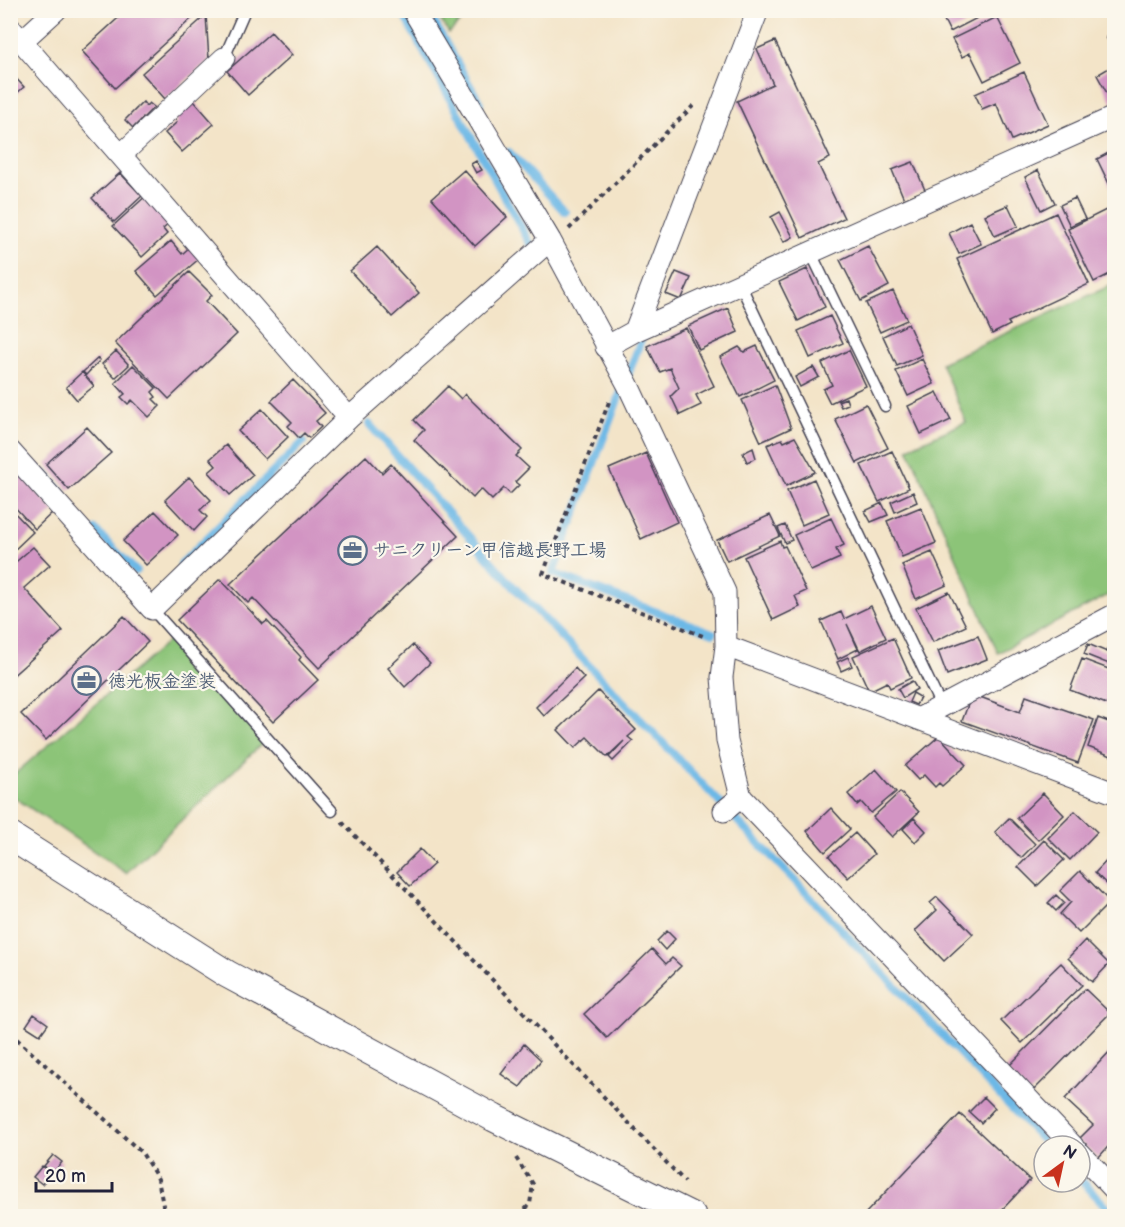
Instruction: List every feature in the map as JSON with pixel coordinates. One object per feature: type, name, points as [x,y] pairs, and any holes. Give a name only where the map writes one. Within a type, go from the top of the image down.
[{"type":"street","points":[[56,10],[16,35],[349,418]]},
{"type":"street","points":[[413,10],[551,242],[624,379],[725,592],[726,646],[722,677],[727,741],[741,796],[1062,1134]]},
{"type":"street","points":[[635,331],[758,10]]},
{"type":"street","points":[[121,155],[217,65]]},
{"type":"street","points":[[606,347],[635,331],[1114,117]]},
{"type":"street","points":[[10,451],[152,609],[349,418],[551,242]]},
{"type":"street","points":[[918,718],[1114,615]]},
{"type":"street","points":[[726,646],[1114,793]]},
{"type":"street","points":[[724,811],[741,796]]},
{"type":"street","points":[[10,836],[227,974],[494,1118],[692,1204]]},
{"type":"street","points":[[1092,1166],[1114,1189]]},
{"type":"lane","points":[[217,65],[245,10]]},
{"type":"lane","points":[[811,253],[885,406]]},
{"type":"lane","points":[[740,284],[941,706]]},
{"type":"lane","points":[[152,609],[332,811]]},
{"type":"path","points":[[551,242],[697,102]]},
{"type":"path","points":[[624,379],[543,574],[726,646]]},
{"type":"path","points":[[332,811],[692,1204]]},
{"type":"path","points":[[10,1033],[142,1153],[158,1179],[165,1216]]},
{"type":"path","points":[[494,1118],[533,1184],[530,1204],[519,1216]]},
{"type":"green space","points":[[435,11],[471,11],[449,33]]},
{"type":"green space","points":[[1114,284],[1114,592],[998,653],[908,448],[966,422],[941,363]]},
{"type":"green space","points":[[171,639],[264,742],[126,873],[11,795],[10,778]]},
{"type":"building","points":[[127,10],[201,10],[115,88],[82,51]]},
{"type":"building","points":[[939,10],[983,10],[985,14],[950,32]]},
{"type":"building","points":[[206,15],[209,60],[165,99],[142,73]]},
{"type":"building","points":[[997,17],[1020,63],[984,81],[970,53],[962,57],[952,39]]},
{"type":"building","points":[[271,32],[292,55],[248,95],[227,71]]},
{"type":"building","points":[[1114,32],[1114,53],[1106,37]]},
{"type":"building","points":[[775,41],[830,158],[818,164],[844,218],[802,238],[737,101],[773,84],[757,49]]},
{"type":"building","points":[[1114,65],[1114,103],[1113,104],[1097,75]]},
{"type":"building","points":[[10,72],[24,87],[10,99]]},
{"type":"building","points":[[1024,72],[1048,124],[1012,140],[996,103],[982,109],[975,94]]},
{"type":"building","points":[[194,101],[214,124],[182,152],[165,133],[177,122],[175,118]]},
{"type":"building","points":[[143,102],[146,106],[149,103],[154,107],[133,128],[125,120]]},
{"type":"building","points":[[1114,150],[1114,194],[1097,159]]},
{"type":"building","points":[[476,161],[482,170],[476,173],[471,164]]},
{"type":"building","points":[[913,162],[925,190],[904,199],[892,170]]},
{"type":"building","points":[[464,170],[507,217],[475,246],[432,198]]},
{"type":"building","points":[[1038,170],[1055,203],[1041,210],[1025,177]]},
{"type":"building","points":[[120,173],[142,196],[114,222],[92,198]]},
{"type":"building","points":[[148,194],[172,221],[163,229],[167,234],[142,257],[113,226]]},
{"type":"building","points":[[1075,198],[1085,219],[1070,226],[1060,205]]},
{"type":"building","points":[[1008,205],[1018,226],[995,236],[985,215]]},
{"type":"building","points":[[1114,206],[1114,272],[1094,282],[1068,229]]},
{"type":"building","points":[[780,212],[793,237],[784,242],[771,217]]},
{"type":"building","points":[[1056,213],[1089,284],[1008,322],[1010,325],[992,334],[957,259]]},
{"type":"building","points":[[970,222],[981,244],[959,254],[949,233]]},
{"type":"building","points":[[171,241],[182,254],[191,246],[200,258],[157,295],[136,271]]},
{"type":"building","points":[[868,246],[889,286],[861,301],[840,260]]},
{"type":"building","points":[[377,247],[419,293],[392,317],[350,271]]},
{"type":"building","points":[[807,269],[825,307],[798,321],[779,282]]},
{"type":"building","points":[[189,272],[212,295],[206,301],[237,334],[169,399],[115,343]]},
{"type":"building","points":[[676,272],[691,278],[681,300],[666,294]]},
{"type":"building","points":[[893,291],[907,320],[880,332],[866,303]]},
{"type":"building","points":[[728,308],[738,332],[699,350],[688,326]]},
{"type":"building","points":[[830,316],[843,343],[810,358],[798,331]]},
{"type":"building","points":[[908,324],[922,355],[897,366],[883,336]]},
{"type":"building","points":[[686,328],[714,386],[696,395],[701,405],[680,415],[671,396],[679,388],[670,368],[660,372],[647,346]]},
{"type":"building","points":[[757,346],[774,380],[740,397],[720,357],[739,347],[744,352]]},
{"type":"building","points":[[849,350],[866,386],[830,403],[823,389],[832,385],[822,363]]},
{"type":"building","points":[[116,351],[129,365],[115,378],[102,364]]},
{"type":"building","points":[[98,358],[100,360],[86,375],[83,372]]},
{"type":"building","points":[[922,359],[934,384],[908,396],[896,371]]},
{"type":"building","points":[[133,365],[156,388],[152,392],[156,397],[153,399],[160,406],[149,417],[132,400],[128,404],[121,397],[125,394],[115,383]]},
{"type":"building","points":[[813,367],[819,377],[800,387],[795,377]]},
{"type":"building","points":[[82,372],[94,386],[77,400],[66,387]]},
{"type":"building","points":[[293,380],[325,413],[316,421],[321,427],[309,438],[304,433],[299,438],[288,426],[292,422],[271,401]]},
{"type":"building","points":[[775,385],[791,428],[761,442],[742,400]]},
{"type":"building","points":[[448,386],[461,399],[465,394],[522,450],[516,456],[529,468],[515,482],[519,485],[510,494],[504,488],[492,500],[481,489],[473,498],[414,440],[424,430],[414,420]]},
{"type":"building","points":[[937,392],[951,420],[921,434],[908,406]]},
{"type":"building","points":[[846,398],[848,404],[841,407],[838,401]]},
{"type":"building","points":[[866,404],[888,448],[857,463],[835,419]]},
{"type":"building","points":[[262,409],[288,437],[265,459],[238,431]]},
{"type":"building","points":[[87,427],[111,453],[69,490],[46,464]]},
{"type":"building","points":[[795,437],[815,472],[786,486],[767,445]]},
{"type":"building","points":[[226,445],[253,475],[230,495],[209,472],[216,466],[210,459]]},
{"type":"building","points":[[753,448],[756,458],[747,462],[743,453]]},
{"type":"building","points":[[892,451],[909,488],[879,502],[861,465]]},
{"type":"building","points":[[646,453],[677,522],[641,539],[609,469]]},
{"type":"building","points":[[366,456],[382,473],[391,464],[458,536],[319,668],[253,598],[248,603],[230,584]]},
{"type":"building","points":[[10,463],[54,511],[35,529],[10,502]]},
{"type":"building","points":[[189,477],[211,500],[200,510],[207,517],[194,531],[165,500]]},
{"type":"building","points":[[814,479],[829,513],[802,525],[787,491]]},
{"type":"building","points":[[913,492],[917,502],[895,512],[891,502]]},
{"type":"building","points":[[882,503],[888,515],[871,522],[865,511]]},
{"type":"building","points":[[921,507],[936,543],[902,557],[887,521]]},
{"type":"building","points":[[10,508],[33,532],[10,554]]},
{"type":"building","points":[[155,511],[178,535],[146,565],[123,541]]},
{"type":"building","points":[[770,515],[780,536],[727,561],[717,540]]},
{"type":"building","points":[[831,518],[844,545],[836,549],[840,558],[811,571],[794,535]]},
{"type":"building","points":[[785,525],[792,540],[785,543],[778,528]]},
{"type":"building","points":[[780,541],[782,547],[785,546],[806,591],[795,596],[800,607],[773,620],[744,557]]},
{"type":"building","points":[[33,547],[50,565],[24,588],[63,631],[10,678],[10,567]]},
{"type":"building","points":[[932,552],[947,585],[916,599],[902,565]]},
{"type":"building","points":[[220,579],[263,624],[267,621],[301,657],[299,660],[318,680],[273,722],[177,620]]},
{"type":"building","points":[[949,592],[966,626],[933,642],[916,608]]},
{"type":"building","points":[[871,606],[886,638],[860,651],[847,624],[858,649],[838,659],[821,621],[841,612],[844,619]]},
{"type":"building","points":[[124,616],[148,642],[46,740],[21,714]]},
{"type":"building","points":[[1114,635],[1114,666],[1084,654],[1088,644],[1107,652]]},
{"type":"building","points":[[978,636],[987,659],[947,675],[938,651]]},
{"type":"building","points":[[893,638],[911,678],[890,688],[887,682],[869,691],[853,656]]},
{"type":"building","points":[[413,645],[430,663],[405,687],[388,668]]},
{"type":"building","points":[[848,657],[852,666],[841,671],[837,662]]},
{"type":"building","points":[[1082,659],[1114,671],[1114,707],[1070,690]]},
{"type":"building","points":[[575,668],[584,678],[544,716],[536,707]]},
{"type":"building","points":[[912,681],[917,689],[903,698],[898,689]]},
{"type":"building","points":[[598,691],[636,730],[628,737],[633,741],[613,761],[609,757],[624,741],[607,757],[587,737],[575,748],[558,730]]},
{"type":"building","points":[[913,693],[920,697],[916,705],[909,702]]},
{"type":"building","points":[[972,694],[1020,712],[1026,696],[1094,720],[1078,763],[962,721]]},
{"type":"building","points":[[1098,718],[1114,724],[1114,757],[1088,747]]},
{"type":"building","points":[[939,736],[966,765],[942,786],[939,783],[935,787],[924,775],[918,780],[905,766]]},
{"type":"building","points":[[876,769],[896,792],[871,813],[861,802],[857,805],[848,794]]},
{"type":"building","points":[[900,792],[919,812],[892,837],[873,817]]},
{"type":"building","points":[[1043,793],[1064,815],[1038,840],[1017,818]]},
{"type":"building","points":[[831,808],[850,829],[825,852],[807,831]]},
{"type":"building","points":[[1075,811],[1097,832],[1070,860],[1048,838]]},
{"type":"building","points":[[914,818],[926,831],[915,842],[903,829]]},
{"type":"building","points":[[1009,818],[1035,844],[1021,858],[995,832]]},
{"type":"building","points":[[855,833],[874,854],[848,878],[829,856]]},
{"type":"building","points":[[1044,840],[1064,860],[1037,886],[1018,867]]},
{"type":"building","points":[[420,849],[434,864],[410,886],[397,872]]},
{"type":"building","points":[[1114,853],[1114,891],[1095,873]]},
{"type":"building","points":[[1080,871],[1110,902],[1079,933],[1060,914],[1071,902],[1060,891]]},
{"type":"building","points":[[1056,895],[1064,903],[1056,911],[1048,903]]},
{"type":"building","points":[[937,897],[973,934],[944,961],[915,931],[937,910],[930,903]]},
{"type":"building","points":[[667,931],[675,939],[665,950],[657,941]]},
{"type":"building","points":[[1085,940],[1109,964],[1092,982],[1068,958]]},
{"type":"building","points":[[652,949],[666,964],[672,958],[681,966],[607,1038],[584,1014]]},
{"type":"building","points":[[1061,963],[1082,985],[1022,1043],[1001,1021]]},
{"type":"building","points":[[1085,989],[1110,1013],[1030,1094],[1005,1070]]},
{"type":"building","points":[[34,1014],[48,1024],[40,1035],[26,1026]]},
{"type":"building","points":[[524,1044],[541,1060],[520,1087],[501,1074]]},
{"type":"building","points":[[1114,1047],[1114,1140],[1098,1158],[1092,1153],[1092,1134],[1084,1134],[1093,1125],[1065,1099]]},
{"type":"building","points":[[984,1097],[995,1108],[981,1123],[969,1112]]},
{"type":"building","points":[[960,1114],[1030,1180],[996,1216],[863,1216]]},
{"type":"building","points":[[53,1155],[62,1162],[53,1173],[44,1166]]},
{"type":"building","points":[[42,1166],[51,1174],[42,1184],[33,1177]]},
{"type":"waterway","points":[[401,10],[530,243]]},
{"type":"waterway","points":[[427,10],[480,103]]},
{"type":"waterway","points":[[509,152],[565,212]]},
{"type":"waterway","points":[[628,375],[641,340]]},
{"type":"waterway","points":[[623,386],[553,573],[713,633]]},
{"type":"waterway","points":[[369,424],[514,587],[1037,1134]]},
{"type":"waterway","points":[[181,564],[303,442]]},
{"type":"waterway","points":[[45,474],[62,493]]},
{"type":"waterway","points":[[95,530],[136,571]]},
{"type":"waterway","points":[[1092,1192],[1114,1215]]},
{"type":"place","name":"サニクリーン甲信越長野工場","points":[[352,550]]},
{"type":"place","name":"徳光板金塗装","points":[[87,681]]}]
